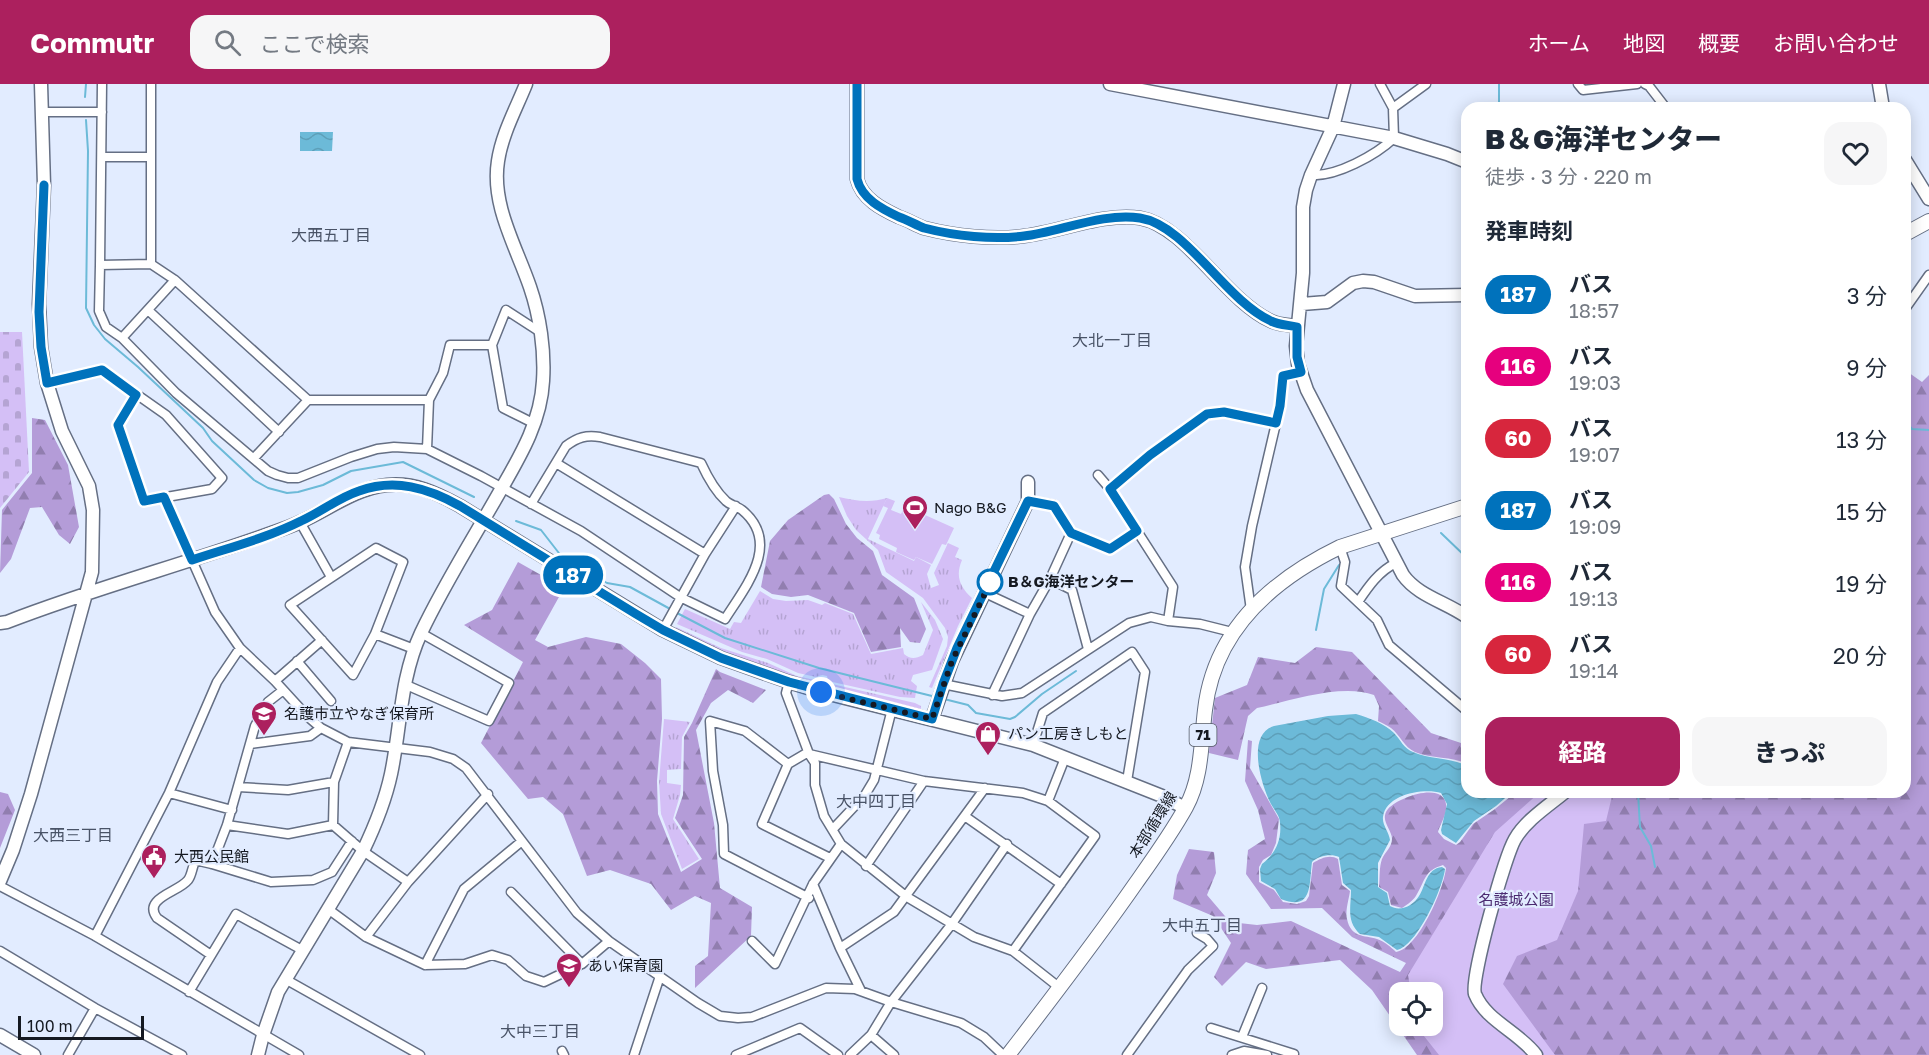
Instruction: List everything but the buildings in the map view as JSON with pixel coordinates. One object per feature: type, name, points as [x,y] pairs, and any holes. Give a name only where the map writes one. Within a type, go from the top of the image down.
[{"type":"main road","points":[[1911,231],[1929,221]]},
{"type":"main road","name":"本部循環線","points":[[1008,1055],[1096,941],[1185,808],[1197,779],[1209,682],[1232,632],[1251,610],[1296,572],[1341,547],[1461,508]]},
{"type":"street","points":[[0,881],[13,850],[31,794],[92,572],[93,510],[89,486],[62,431],[47,383],[41,347],[39,312],[44,185],[43,112],[40,84]]},
{"type":"street","points":[[102,84],[99,311],[106,327],[122,338],[176,393],[268,471],[277,475],[298,478],[377,449],[394,447],[427,449],[581,531],[678,602],[725,619],[754,573],[759,553],[760,533],[753,521],[736,506],[727,502],[708,478],[701,463],[585,435],[566,446],[531,504]]},
{"type":"street","points":[[151,84],[151,264]]},
{"type":"street","points":[[258,1055],[278,992],[363,851],[381,810],[396,747],[404,684],[414,648],[519,458],[535,424],[543,381],[540,332],[530,287],[505,224],[498,195],[497,178],[498,161],[504,138],[526,84]]},
{"type":"street","points":[[857,84],[857,179],[863,193],[888,212],[923,227],[1002,237],[1025,236],[1090,222],[1140,218],[1167,229],[1251,308],[1272,322],[1297,327]]},
{"type":"street","points":[[1110,84],[1394,138],[1461,159]]},
{"type":"street","points":[[1344,84],[1333,127],[1311,176],[1303,207],[1302,304],[1297,327],[1297,357],[1307,390],[1396,563],[1410,585],[1461,612]]},
{"type":"street","points":[[1311,176],[1324,176],[1365,159],[1382,150],[1394,138],[1394,108],[1380,84]]},
{"type":"street","points":[[1394,108],[1426,84]]},
{"type":"street","points":[[1578,84],[1583,90],[1636,84]]},
{"type":"street","points":[[1645,84],[1661,102]]},
{"type":"street","points":[[1879,84],[1882,102]]},
{"type":"street","points":[[43,112],[102,112]]},
{"type":"street","points":[[102,157],[150,157]]},
{"type":"street","points":[[1911,170],[1929,199]]},
{"type":"street","points":[[100,265],[151,264],[175,280],[308,400],[429,400]]},
{"type":"street","points":[[1911,300],[1929,275]]},
{"type":"street","points":[[122,338],[175,280]]},
{"type":"street","points":[[1302,304],[1327,302],[1353,283],[1363,281],[1374,282],[1415,296],[1461,294]]},
{"type":"street","points":[[535,424],[503,408],[492,345],[506,310],[540,332]]},
{"type":"street","points":[[149,311],[279,432]]},
{"type":"street","points":[[427,449],[429,400],[443,373],[450,345],[492,345]]},
{"type":"street","points":[[47,383],[102,370],[166,415],[222,478],[212,489],[144,501],[118,425],[136,395]]},
{"type":"street","points":[[1251,610],[1245,567],[1252,526],[1280,406],[1283,376],[1301,372]]},
{"type":"street","points":[[254,458],[308,400]]},
{"type":"street","points":[[1110,489],[1150,455],[1207,414],[1224,412],[1276,423]]},
{"type":"street","points":[[556,463],[705,554]]},
{"type":"street","points":[[1098,475],[1110,489],[1173,587],[1168,621]]},
{"type":"street","points":[[933,714],[963,636],[1028,501],[1028,482]]},
{"type":"street","points":[[0,623],[300,522],[360,491],[389,485],[420,488],[439,494],[663,630],[721,658],[789,682],[892,709],[933,714],[1033,745],[1167,798],[1185,808]]},
{"type":"street","points":[[164,497],[215,612],[240,648],[321,728],[348,742],[430,752],[453,759],[466,768],[577,913],[609,941],[720,1016],[752,1017],[826,988],[855,989],[961,1023],[984,1037],[1003,1055]]},
{"type":"street","points":[[1028,501],[1054,506],[1071,533],[1110,549],[1137,531]]},
{"type":"street","points":[[663,630],[705,554],[736,506]]},
{"type":"street","points":[[300,522],[331,577]]},
{"type":"street","points":[[993,695],[1030,614],[1050,579],[1071,533]]},
{"type":"street","points":[[1341,547],[1346,562],[1341,586],[1377,620],[1389,645],[1461,706]]},
{"type":"street","points":[[376,548],[403,562],[375,634],[353,675],[290,605],[331,577],[376,548]]},
{"type":"street","points":[[1358,602],[1372,581],[1396,563]]},
{"type":"street","points":[[1050,579],[1072,590],[1088,649]]},
{"type":"street","points":[[985,593],[1030,614]]},
{"type":"street","points":[[942,688],[1002,696],[1022,693],[1129,623],[1151,617],[1200,624],[1232,632]]},
{"type":"street","points":[[404,684],[489,721],[509,683],[421,633]]},
{"type":"street","points":[[375,634],[414,648]]},
{"type":"street","points":[[275,681],[322,640]]},
{"type":"street","points":[[95,936],[170,793],[217,682],[240,648]]},
{"type":"street","points":[[1033,745],[1043,713],[1132,652],[1145,672],[1128,782]]},
{"type":"street","points":[[297,661],[331,701]]},
{"type":"street","points":[[789,682],[786,693],[809,754],[815,763],[815,785],[824,816],[841,844],[907,897],[951,926],[974,938],[1013,951],[1060,988]]},
{"type":"street","points":[[212,864],[232,810],[255,726],[268,702],[282,691]]},
{"type":"street","points":[[833,829],[865,795],[874,780],[892,709]]},
{"type":"street","points":[[788,764],[745,731],[710,721],[713,771],[723,825],[724,854],[809,898]]},
{"type":"street","points":[[250,744],[310,736],[321,728]]},
{"type":"street","points":[[333,825],[334,782],[348,742]]},
{"type":"street","points":[[831,858],[762,824],[788,764],[805,754],[924,782],[1023,793],[1048,801],[1095,836],[1013,951]]},
{"type":"street","points":[[1048,801],[1065,758]]},
{"type":"street","points":[[238,787],[288,790],[334,782]]},
{"type":"street","points":[[866,866],[924,782]]},
{"type":"street","points":[[840,948],[894,912],[966,817],[985,788]]},
{"type":"street","points":[[170,793],[232,810]]},
{"type":"street","points":[[366,937],[408,882],[488,794]]},
{"type":"street","points":[[1536,1055],[1526,1043],[1481,1006],[1474,991],[1474,978],[1488,924],[1515,839],[1526,825],[1558,798]]},
{"type":"street","points":[[966,817],[1061,884]]},
{"type":"street","points":[[227,825],[288,834],[333,825]]},
{"type":"street","points":[[333,825],[363,851],[408,882]]},
{"type":"street","points":[[212,955],[153,914],[153,908],[158,900],[183,885],[190,878],[195,862],[212,864],[271,882],[313,880],[332,872],[352,841]]},
{"type":"street","points":[[425,965],[464,889],[522,841]]},
{"type":"street","points":[[752,941],[775,964],[809,898],[813,884],[841,844]]},
{"type":"street","points":[[850,1055],[871,1035],[891,1002],[951,926],[1007,844]]},
{"type":"street","points":[[813,884],[861,991]]},
{"type":"street","points":[[0,886],[95,936],[299,1055]]},
{"type":"street","points":[[511,892],[582,964]]},
{"type":"street","points":[[328,909],[366,937],[425,965],[465,964],[492,955],[508,960],[526,976],[544,982],[582,964],[609,941]]},
{"type":"street","points":[[189,992],[236,914],[302,950]]},
{"type":"street","points":[[1127,1055],[1188,970],[1213,946],[1197,933]]},
{"type":"street","points":[[0,951],[95,1008],[182,1055]]},
{"type":"street","points":[[634,1055],[660,976]]},
{"type":"street","points":[[285,980],[420,1055]]},
{"type":"street","points":[[1242,1037],[1262,988]]},
{"type":"street","points":[[68,1055],[95,1008]]},
{"type":"street","points":[[736,1055],[800,1028],[838,1055]]},
{"type":"street","points":[[1211,1028],[1268,1048],[1294,1054]]},
{"type":"street","points":[[0,1035],[34,1055]]},
{"type":"street","points":[[871,1035],[894,1055]]},
{"type":"street","points":[[1232,1055],[1268,1048]]},
{"type":"green space","points":[[0,332],[22,332],[29,472],[0,508]]},
{"type":"green space","points":[[1911,374],[1922,382],[1929,375],[1929,1055],[1541,1055],[1488,999],[1574,798],[1911,798]]},
{"type":"green space","points":[[32,418],[45,420],[68,465],[79,527],[70,544],[59,535],[42,507],[30,508],[11,559],[0,573],[2,510],[32,473]]},
{"type":"green space","points":[[829,494],[834,499],[846,524],[857,538],[873,551],[882,575],[914,598],[926,629],[920,643],[910,642],[900,628],[901,647],[871,652],[854,613],[808,595],[791,597],[772,594],[761,587],[770,541],[788,520],[824,495]]},
{"type":"green space","points":[[839,497],[863,501],[887,498],[868,539],[914,561],[916,557],[931,565],[927,574],[931,588],[939,585],[934,573],[948,543],[959,548],[955,557],[962,560],[959,571],[960,581],[964,590],[972,598],[932,688],[929,687],[947,646],[948,637],[945,628],[923,598],[886,572],[878,550],[856,530]]},
{"type":"green space","name":"Nago B&G","points":[[887,498],[895,501],[891,510],[901,514],[905,506],[954,528],[946,545],[942,544],[932,564],[916,557],[914,560],[896,552],[897,548],[879,539],[880,535],[876,533],[888,508],[883,506]]},
{"type":"green space","points":[[518,562],[564,588],[535,640],[548,647],[586,637],[621,644],[661,679],[662,719],[657,781],[658,814],[681,872],[702,859],[675,818],[683,795],[684,737],[716,669],[766,690],[753,703],[728,690],[711,703],[696,730],[714,823],[720,888],[752,907],[751,936],[695,988],[695,966],[708,956],[711,903],[695,896],[671,910],[651,884],[610,870],[587,876],[563,814],[543,797],[528,799],[481,743],[523,662],[464,625],[492,610]]},
{"type":"green space","points":[[760,591],[773,599],[808,600],[822,605],[825,603],[853,614],[871,654],[903,648],[904,654],[913,658],[923,655],[933,630],[921,602],[935,620],[943,639],[932,670],[913,675],[911,681],[917,686],[915,698],[900,697],[828,681],[827,676],[816,677],[798,673],[677,624],[685,609],[730,629],[734,622],[741,623]]},
{"type":"green space","points":[[676,627],[721,648],[768,663],[797,676],[915,703],[921,706],[921,710],[819,685],[771,670],[707,645]]},
{"type":"green space","points":[[1316,647],[1352,652],[1431,733],[1461,743],[1461,762],[1411,750],[1391,728],[1378,721],[1379,706],[1374,695],[1346,691],[1316,694],[1257,708],[1248,716],[1238,760],[1209,753],[1215,698],[1247,685],[1258,657],[1295,663]]},
{"type":"green space","points":[[664,719],[690,722],[682,737],[681,769],[667,770],[667,783],[681,785],[673,819],[699,859],[682,869],[661,814],[659,782]]},
{"type":"green space","points":[[1248,740],[1252,741],[1250,768],[1279,819],[1276,843],[1271,855],[1263,860],[1259,867],[1259,882],[1274,890],[1283,902],[1297,904],[1306,901],[1309,896],[1313,863],[1326,857],[1338,859],[1342,885],[1350,891],[1347,916],[1352,930],[1359,935],[1382,941],[1396,952],[1413,941],[1421,930],[1435,903],[1446,868],[1443,865],[1432,870],[1411,902],[1402,908],[1391,905],[1388,892],[1379,887],[1381,862],[1392,842],[1385,817],[1388,809],[1412,795],[1432,793],[1440,795],[1445,801],[1446,810],[1438,832],[1444,839],[1456,845],[1473,824],[1509,798],[1545,798],[1464,977],[1522,1055],[1417,1055],[1404,1036],[1443,1036],[1443,982],[1389,982],[1389,1015],[1372,990],[1340,960],[1266,969],[1246,962],[1222,986],[1214,977],[1231,943],[1213,916],[1173,899],[1177,875],[1189,849],[1214,852],[1216,873],[1207,895],[1230,922],[1257,925],[1291,921],[1400,972],[1406,963],[1352,937],[1322,908],[1271,909],[1246,874],[1248,850],[1265,839],[1258,810],[1245,781]]},
{"type":"green space","points":[[0,792],[8,794],[15,810],[0,848]]},
{"type":"green space","name":"名護城公園","points":[[1533,798],[1612,798],[1606,821],[1584,824],[1578,891],[1557,940],[1517,956],[1503,984],[1555,1055],[1439,1055],[1424,1036],[1443,1036],[1443,982],[1409,982],[1408,975],[1495,832]]},
{"type":"water","points":[[300,132],[333,132],[332,151],[300,151]]},
{"type":"water","points":[[1356,714],[1371,719],[1386,726],[1410,751],[1461,763],[1461,798],[1505,798],[1474,821],[1456,843],[1442,834],[1447,804],[1441,793],[1425,791],[1407,794],[1391,803],[1386,809],[1383,820],[1390,840],[1378,863],[1378,887],[1387,893],[1390,906],[1402,908],[1410,905],[1419,896],[1430,874],[1437,868],[1445,869],[1428,915],[1413,938],[1397,950],[1379,937],[1360,934],[1356,929],[1350,914],[1351,890],[1343,883],[1339,857],[1325,856],[1312,862],[1307,894],[1299,902],[1281,899],[1275,889],[1261,881],[1262,864],[1277,846],[1280,820],[1266,794],[1260,772],[1258,749],[1260,739],[1265,731],[1274,726],[1328,716]]},
{"type":"waterway","points":[[85,97],[86,84]]},
{"type":"waterway","points":[[1499,84],[1499,102]]},
{"type":"waterway","points":[[86,120],[88,151],[86,308],[94,325],[105,339],[203,428],[212,441],[254,480],[268,488],[287,493],[298,492],[323,485],[351,471],[403,462],[474,497]]},
{"type":"waterway","points":[[1911,428],[1929,430]]},
{"type":"waterway","points":[[516,521],[541,530],[562,557],[607,583],[630,587],[672,610]]},
{"type":"waterway","points":[[1441,533],[1461,552]]},
{"type":"waterway","points":[[1316,630],[1324,589],[1339,565]]},
{"type":"waterway","points":[[677,613],[725,638],[819,668],[936,697]]},
{"type":"waterway","points":[[944,699],[968,705],[976,713],[1010,719],[1076,671]]},
{"type":"waterway","points":[[1638,798],[1640,827],[1651,846],[1655,867]]},
{"type":"bus line","name":"187","points":[[44,185],[39,312],[41,347],[47,383],[102,370],[136,395],[118,425],[128,456],[144,501],[164,497],[192,560],[300,522],[360,491],[389,485],[420,488],[439,494],[460,506],[663,630],[721,658],[789,682],[932,719],[957,648],[1028,501],[1054,506],[1071,533],[1110,549],[1137,531],[1110,489],[1150,455],[1207,414],[1224,412],[1276,423],[1283,376],[1301,372],[1296,346],[1297,327],[1272,322],[1251,308],[1167,229],[1140,218],[1100,220],[1025,236],[1002,237],[923,227],[888,212],[863,193],[857,179],[857,84]]},
{"type":"place","name":"Nago B&G","points":[[915,531]]},
{"type":"place","name":"B＆G海洋センター","points":[[990,582]]},
{"type":"place","name":"名護市立やなぎ保育所","points":[[264,737]]},
{"type":"place","name":"パン工房きしもと","points":[[988,757]]},
{"type":"place","name":"大西公民館","points":[[154,880]]},
{"type":"place","name":"あい保育園","points":[[569,989]]},
{"type":"district","name":"大西五丁目","points":[[331,235]]},
{"type":"district","name":"大北一丁目","points":[[1112,340]]},
{"type":"district","name":"大中四丁目","points":[[876,801]]},
{"type":"district","name":"大西三丁目","points":[[73,835]]},
{"type":"district","name":"大中五丁目","points":[[1202,925]]},
{"type":"district","name":"大中三丁目","points":[[540,1031]]},
{"type":"route","points":[[821,692],[932,719],[952,661],[992,579],[990,582]]}]
